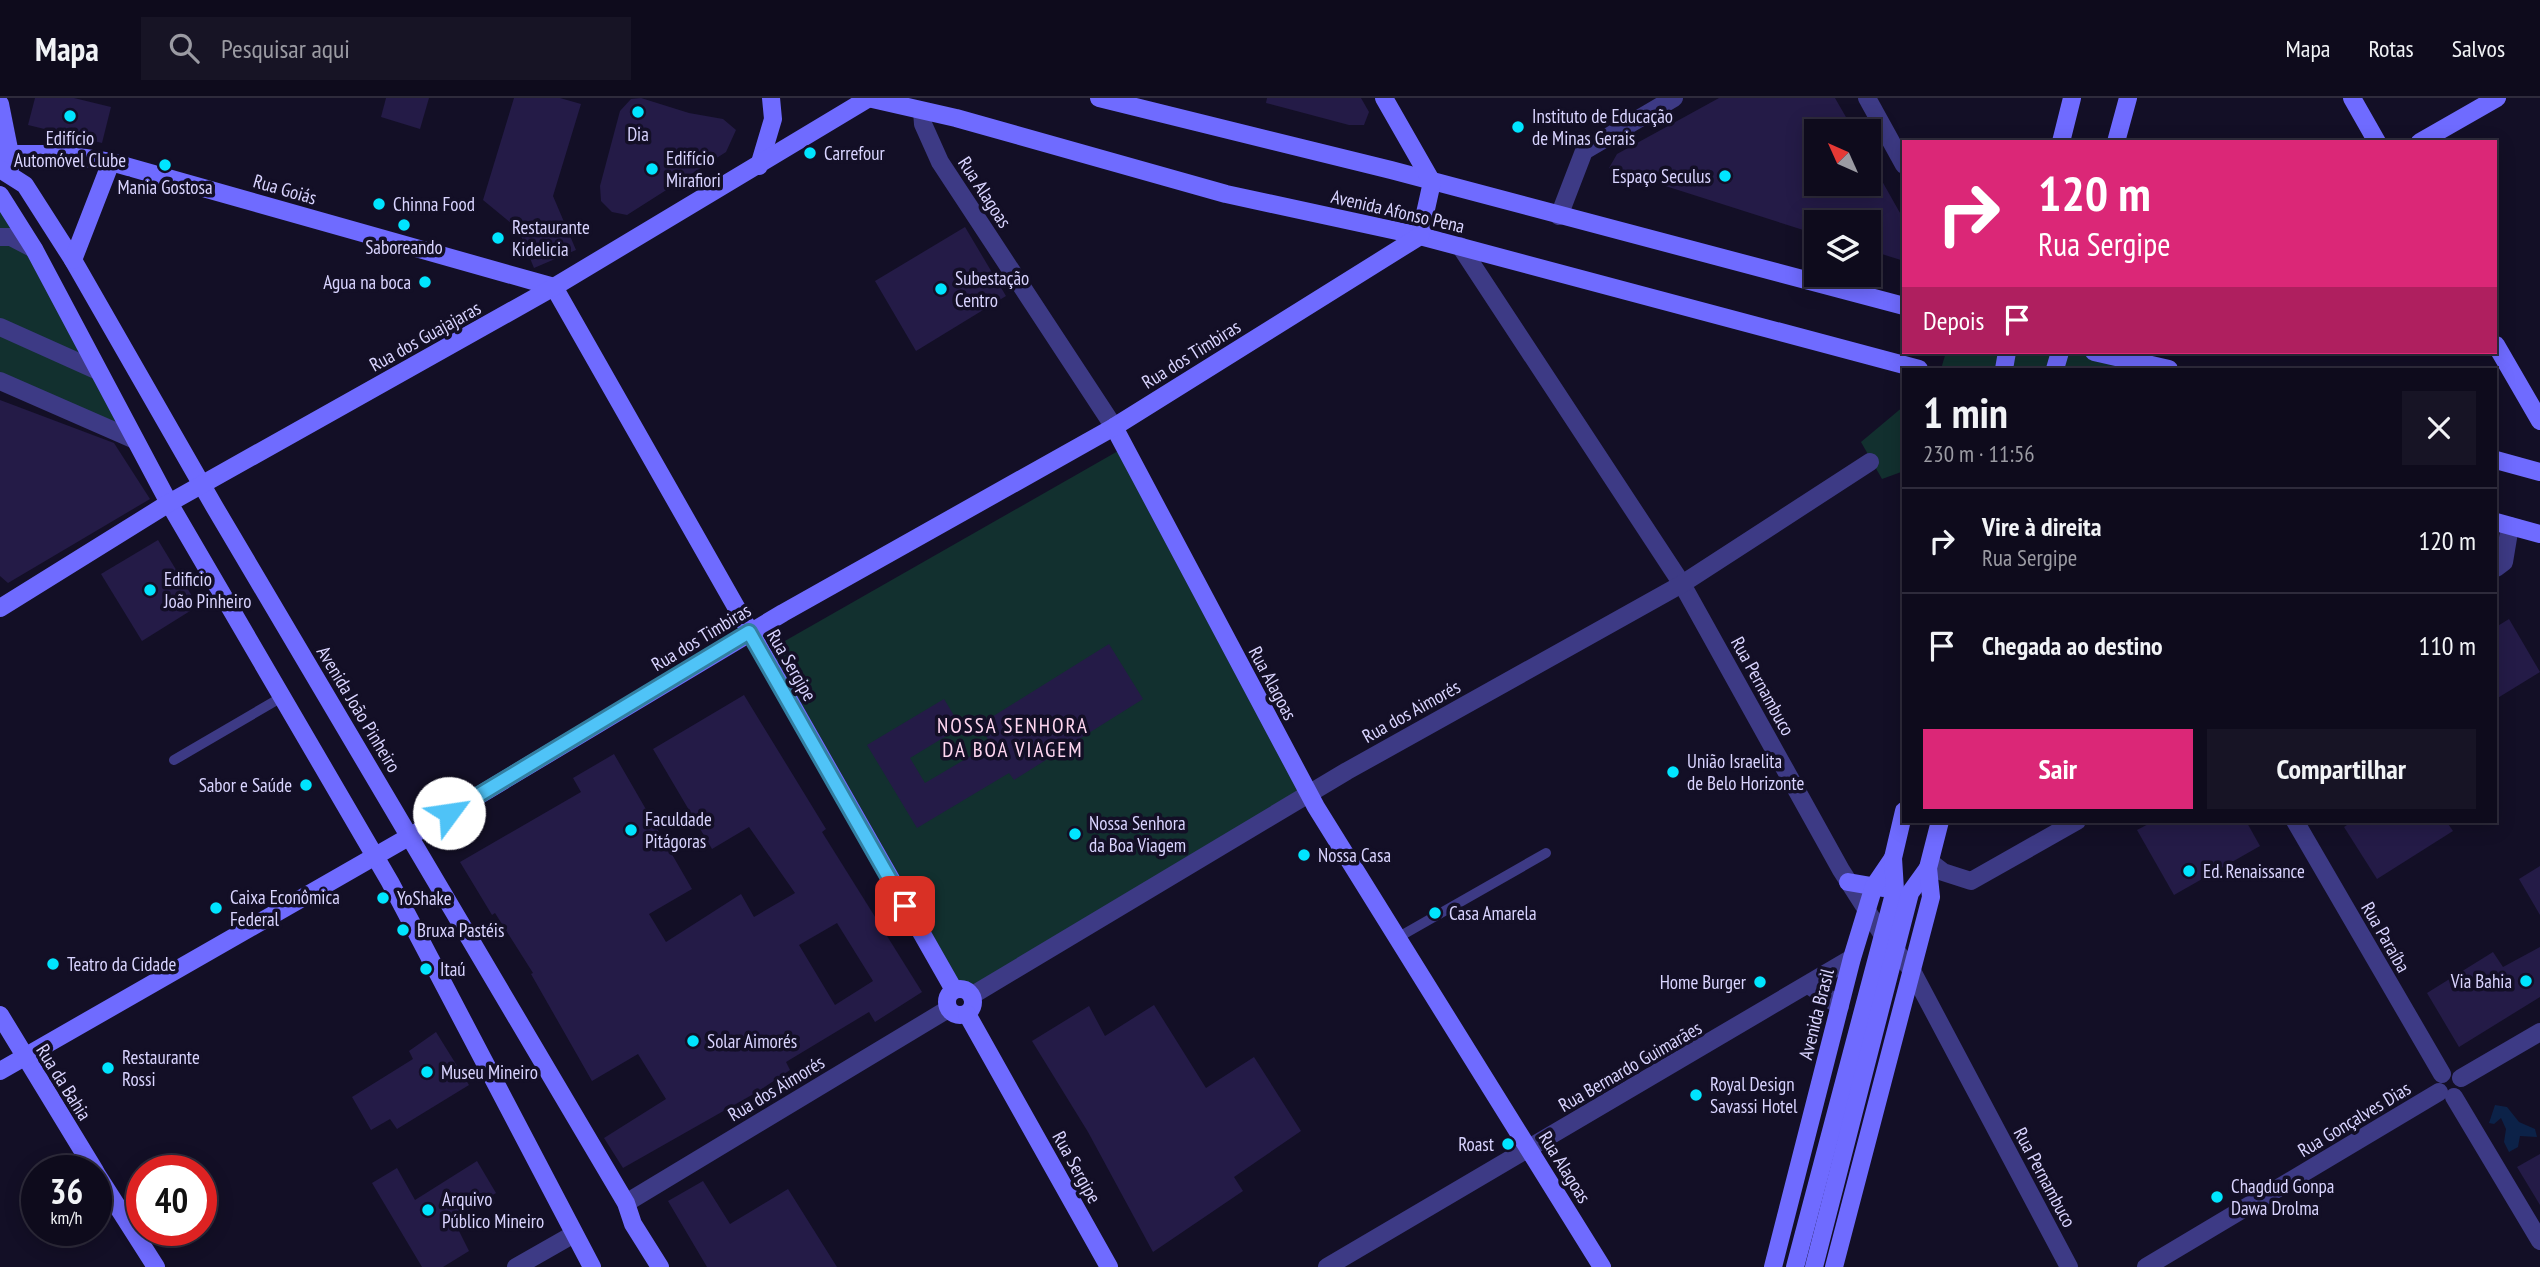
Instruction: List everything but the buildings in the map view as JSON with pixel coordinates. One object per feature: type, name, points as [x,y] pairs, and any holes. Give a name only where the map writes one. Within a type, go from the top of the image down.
[{"type":"street","points":[[759,166],[773,119],[771,98]]},
{"type":"street","name":"Rua dos Guajajaras","points":[[0,608],[169,503],[554,287],[869,98]]},
{"type":"street","name":"Avenida Afonso Pena","points":[[869,98],[925,105],[1226,194],[1460,246],[1915,368]]},
{"type":"street","name":"Avenida Afonso Pena","points":[[1099,98],[1902,305]]},
{"type":"street","points":[[1384,98],[1432,182],[1420,236]]},
{"type":"street","points":[[1559,216],[1584,151],[1674,98]]},
{"type":"street","points":[[1867,98],[1902,161]]},
{"type":"street","points":[[2062,140],[2073,98]]},
{"type":"street","points":[[2117,140],[2128,98]]},
{"type":"street","points":[[2352,98],[2376,140]]},
{"type":"street","points":[[2424,140],[2497,98]]},
{"type":"street","name":"Avenida João Pinheiro","points":[[0,104],[6,164],[25,185],[73,260],[201,485],[626,1203],[633,1224],[660,1267]]},
{"type":"street","name":"Rua Alagoas","points":[[925,105],[923,124],[940,162],[1114,427],[1309,795],[1602,1267]]},
{"type":"street","name":"Rua Goiás","points":[[6,164],[60,154],[111,162],[554,287]]},
{"type":"street","points":[[73,260],[111,162]]},
{"type":"street","points":[[0,195],[33,249],[169,503],[375,855],[592,1267]]},
{"type":"street","name":"Rua dos Timbiras","points":[[0,1071],[410,836],[749,632],[1114,427],[1420,236]]},
{"type":"street","points":[[0,237],[11,237],[33,249]]},
{"type":"street","name":"Rua Pernambuco","points":[[1460,246],[1682,584],[1848,882],[1895,952],[1911,969],[2069,1267]]},
{"type":"street","name":"Rua Sergipe","points":[[554,287],[749,632],[962,993]]},
{"type":"street","points":[[0,327],[96,370]]},
{"type":"street","points":[[2497,347],[2540,421]]},
{"type":"street","points":[[2104,354],[2165,368]]},
{"type":"street","points":[[2132,354],[2147,363]]},
{"type":"street","points":[[0,381],[135,440]]},
{"type":"street","points":[[2497,460],[2533,470],[2540,456]]},
{"type":"street","name":"Rua dos Aimorés","points":[[962,993],[1682,584],[1870,462]]},
{"type":"street","points":[[2500,565],[2503,524],[2540,534]]},
{"type":"street","name":"Avenida Brasil","points":[[1773,1267],[1852,958],[1874,886],[1893,858],[1902,820]]},
{"type":"street","name":"Avenida Brasil","points":[[1833,1267],[1931,897],[1929,865],[1940,823]]},
{"type":"street","points":[[1929,865],[1971,881],[2073,823]]},
{"type":"street","name":"Rua Paraíba","points":[[2296,823],[2442,1073]]},
{"type":"street","name":"Avenida Brasil","points":[[1814,1267],[1895,952],[1903,891],[1893,858]]},
{"type":"street","name":"Avenida Brasil","points":[[1795,1267],[1882,934],[1903,891],[1929,865]]},
{"type":"street","points":[[1848,882],[1903,891]]},
{"type":"street","name":"Rua Bernardo Guimarães","points":[[1326,1267],[1810,986],[1852,958]]},
{"type":"street","points":[[1810,986],[1840,1006]]},
{"type":"street","points":[[962,993],[972,1007],[967,1014],[958,1016],[948,1009],[948,997],[962,993]]},
{"type":"street","name":"Rua dos Aimorés","points":[[626,1203],[948,1009]]},
{"type":"street","name":"Rua Sergipe","points":[[967,1014],[1109,1267]]},
{"type":"street","name":"Rua da Bahia","points":[[0,1015],[23,1058],[85,1155]]},
{"type":"street","points":[[2461,1078],[2540,1032]]},
{"type":"street","points":[[2442,1073],[2450,1071],[2461,1078]]},
{"type":"street","name":"Rua Gonçalves Dias","points":[[2146,1267],[2446,1094],[2436,1084],[2442,1073]]},
{"type":"street","points":[[2461,1078],[2462,1087],[2446,1094],[2540,1241]]},
{"type":"street","name":"Rua da Bahia","points":[[112,1197],[156,1267]]},
{"type":"street","points":[[516,1267],[574,1234]]},
{"type":"lane","points":[[174,760],[282,696]]},
{"type":"lane","points":[[1397,938],[1546,853]]},
{"type":"green space","points":[[0,204],[140,448],[0,389]]},
{"type":"green space","points":[[1945,354],[2098,354],[2158,368],[1941,368]]},
{"type":"green space","points":[[1902,408],[1902,472],[1882,479],[1861,442]]},
{"type":"green space","points":[[1125,447],[1308,779],[1290,803],[966,990],[959,990],[762,654]]},
{"type":"water","points":[[2495,1105],[2507,1107],[2519,1122],[2535,1129],[2537,1137],[2520,1136],[2518,1147],[2509,1152],[2504,1142],[2506,1129],[2501,1118],[2494,1124],[2489,1123]]},
{"type":"place","name":"Dia","points":[[638,112]]},
{"type":"place","name":"Edifício Automóvel Clube","points":[[70,116]]},
{"type":"place","name":"Instituto de Educação de Minas Gerais","points":[[1518,127]]},
{"type":"place","name":"Carrefour","points":[[810,153]]},
{"type":"place","name":"Mania Gostosa","points":[[165,165]]},
{"type":"place","name":"Edifício Mirafiori","points":[[652,169]]},
{"type":"place","name":"Espaço Seculus","points":[[1725,176]]},
{"type":"place","name":"Chinna Food","points":[[379,204]]},
{"type":"place","name":"Saboreando","points":[[404,225]]},
{"type":"place","name":"Restaurante Kidelicia","points":[[498,238]]},
{"type":"place","name":"Agua na boca","points":[[425,282]]},
{"type":"place","name":"Subestação Centro","points":[[941,289]]},
{"type":"place","name":"Edificio João Pinheiro","points":[[150,590]]},
{"type":"place","name":"União Israelita de Belo Horizonte","points":[[1673,772]]},
{"type":"place","name":"Sabor e Saúde","points":[[306,785]]},
{"type":"place","name":"Faculdade Pitágoras","points":[[631,830]]},
{"type":"place","name":"Nossa Senhora da Boa Viagem","points":[[1075,834]]},
{"type":"place","name":"Nossa Casa","points":[[1304,855]]},
{"type":"place","name":"Ed. Renaissance","points":[[2189,871]]},
{"type":"place","name":"YoShake","points":[[383,898]]},
{"type":"place","name":"Caixa Econômica Federal","points":[[216,908]]},
{"type":"place","name":"Casa Amarela","points":[[1435,913]]},
{"type":"place","name":"Bruxa Pastéis","points":[[403,930]]},
{"type":"place","name":"Teatro da Cidade","points":[[53,964]]},
{"type":"place","name":"Itaú","points":[[426,969]]},
{"type":"place","name":"Via Bahia","points":[[2526,981]]},
{"type":"place","name":"Home Burger","points":[[1760,982]]},
{"type":"place","name":"Solar Aimorés","points":[[693,1041]]},
{"type":"place","name":"Restaurante Rossi","points":[[108,1068]]},
{"type":"place","name":"Museu Mineiro","points":[[427,1072]]},
{"type":"place","name":"Royal Design Savassi Hotel","points":[[1696,1095]]},
{"type":"place","name":"Roast","points":[[1508,1144]]},
{"type":"place","name":"Chagdud Gonpa Dawa Drolma","points":[[2217,1197]]},
{"type":"place","name":"Arquivo Público Mineiro","points":[[428,1210]]},
{"type":"district","name":"NOSSA SENHORA DA BOA VIAGEM","points":[[1013,738]]},
{"type":"route","points":[[449,813],[749,632],[905,906]]}]
